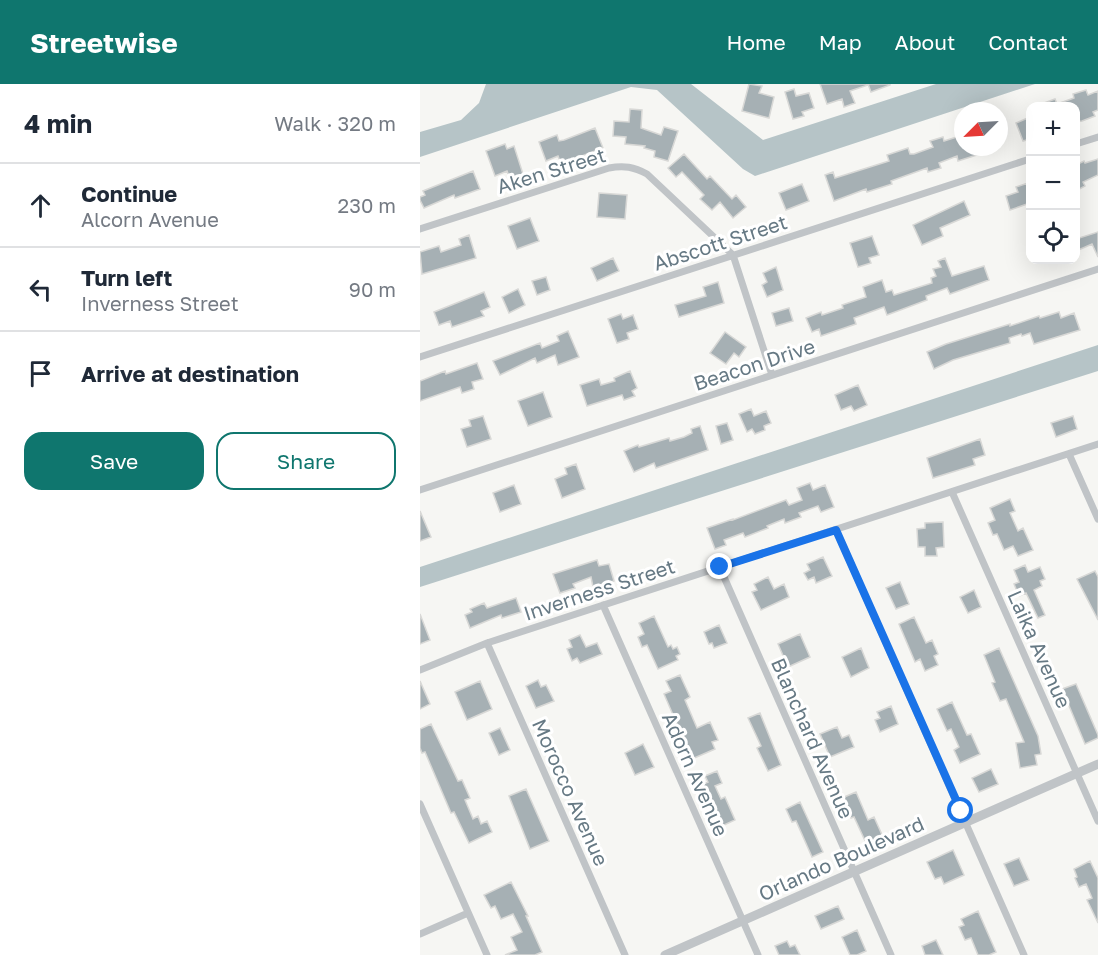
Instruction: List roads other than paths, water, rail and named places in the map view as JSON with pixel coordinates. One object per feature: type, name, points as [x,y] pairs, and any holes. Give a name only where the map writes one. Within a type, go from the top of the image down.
[{"type":"street","points":[[1080,143],[1098,137]]},
{"type":"street","name":"Abscott Street","points":[[420,357],[1026,160]]},
{"type":"street","name":"Aken Street","points":[[420,229],[621,166],[635,168],[647,174],[733,255]]},
{"type":"street","points":[[733,255],[772,375]]},
{"type":"street","name":"Beacon Drive","points":[[420,490],[1098,269]]},
{"type":"street","name":"Inverness Street","points":[[420,670],[487,643],[1098,444]]},
{"type":"street","points":[[1069,454],[1098,519]]},
{"type":"street","name":"Laika Avenue","points":[[952,492],[1098,821]]},
{"type":"street","points":[[836,530],[1024,955]]},
{"type":"street","name":"Blanchard Avenue","points":[[720,567],[891,955]]},
{"type":"street","name":"Adorn Avenue","points":[[603,605],[758,955]]},
{"type":"street","name":"Morocco Avenue","points":[[487,643],[625,955]]},
{"type":"street","name":"Orlando Boulevard","points":[[665,955],[1098,764]]},
{"type":"street","points":[[420,804],[487,955]]},
{"type":"street","points":[[420,934],[468,913]]}]
